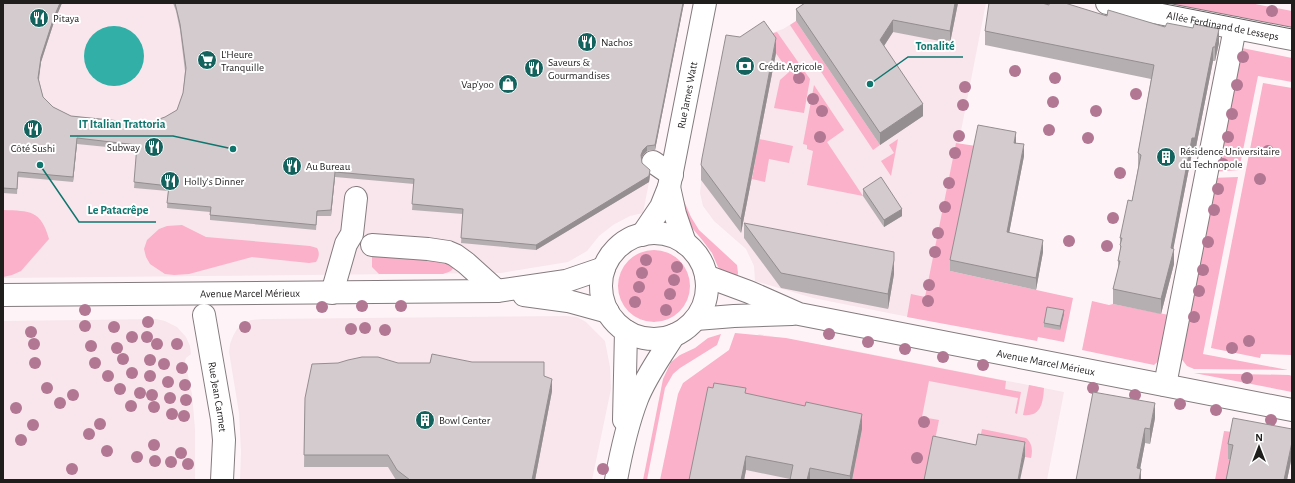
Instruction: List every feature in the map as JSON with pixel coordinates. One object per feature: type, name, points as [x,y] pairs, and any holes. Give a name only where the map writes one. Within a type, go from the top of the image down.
[{"type":"street","name":"Rue James Watt","points":[[642,235],[660,207],[671,181],[705,3]]},
{"type":"street","name":"Allée Ferdinand de Lesseps","points":[[1107,3],[1292,39]]},
{"type":"street","points":[[1165,385],[1235,28]]},
{"type":"street","points":[[653,162],[671,181]]},
{"type":"street","name":"Rue James Watt","points":[[671,181],[675,214],[685,243]]},
{"type":"street","points":[[332,293],[346,244],[352,234],[356,198]]},
{"type":"street","points":[[657,233],[672,236],[685,243],[702,263],[706,276],[707,291],[703,306],[696,319],[686,328],[674,335],[658,339],[642,338],[626,331],[616,323],[608,312],[602,298],[601,282],[604,268],[610,256],[619,246],[630,239],[642,235],[657,233]]},
{"type":"street","points":[[372,245],[428,249],[455,254],[497,291]]},
{"type":"street","name":"Avenue Marcel Mérieux","points":[[3,295],[497,291],[566,281],[604,268]]},
{"type":"street","name":"Avenue Marcel Mérieux","points":[[706,276],[749,292],[799,314]]},
{"type":"street","name":"Avenue Marcel Mérieux","points":[[497,291],[568,300],[608,312]]},
{"type":"street","name":"Avenue Marcel Mérieux","points":[[696,319],[799,314],[1292,410]]},
{"type":"street","name":"Rue Jean Carmet","points":[[204,315],[222,419],[224,440],[222,480]]},
{"type":"street","points":[[623,443],[626,331]]},
{"type":"street","points":[[616,480],[623,443],[637,399],[650,372],[674,335]]},
{"type":"shaded area","points":[[3,3],[684,3],[643,213],[630,216],[613,225],[599,236],[587,251],[568,262],[501,273],[3,278]]},
{"type":"shaded area","points":[[814,3],[986,3],[924,320],[813,298],[755,281],[754,266],[746,249],[714,221],[703,206],[700,193],[702,172],[741,38],[763,36],[783,29],[801,18]]},
{"type":"shaded area","points":[[1138,3],[1250,3],[1292,11],[1292,33]]},
{"type":"shaded area","points":[[796,21],[880,145],[873,150],[790,25]]},
{"type":"shaded area","points":[[777,32],[810,79],[804,113],[774,108],[780,80],[789,72],[764,36]]},
{"type":"shaded area","points":[[1237,47],[1292,58],[1292,82],[1258,76],[1239,170],[1213,172]]},
{"type":"shaded area","points":[[1263,83],[1292,88],[1292,355],[1261,354],[1260,358],[1211,348]]},
{"type":"shaded area","points":[[814,85],[844,130],[827,142],[863,196],[807,185],[813,151],[807,149],[807,145],[803,144]]},
{"type":"shaded area","points":[[759,139],[793,146],[789,163],[769,159],[765,182],[752,179]]},
{"type":"shaded area","points":[[898,139],[891,176],[881,161],[894,153],[889,145]]},
{"type":"shaded area","points":[[956,143],[976,146],[950,271],[1073,298],[1064,342],[1038,337],[1037,341],[907,317],[911,294],[925,297]]},
{"type":"shaded area","points":[[1238,177],[1203,354],[1288,370],[1194,369],[1187,366],[1180,357],[1211,178]]},
{"type":"shaded area","points":[[679,200],[684,201],[699,230],[737,265],[738,273],[736,282],[718,267],[712,253],[688,223]]},
{"type":"shaded area","points":[[3,210],[27,212],[38,217],[46,229],[49,239],[21,271],[3,277]]},
{"type":"shaded area","points":[[182,225],[206,237],[310,246],[317,248],[319,252],[318,257],[316,262],[309,263],[252,257],[189,274],[165,274],[150,264],[146,257],[144,249],[147,240],[159,229],[167,226]]},
{"type":"shaded area","points":[[654,250],[674,256],[684,266],[690,286],[684,306],[674,316],[654,322],[634,316],[624,306],[618,286],[624,266],[634,256]]},
{"type":"shaded area","points":[[372,253],[443,259],[454,266],[451,271],[443,274],[379,274],[372,267]]},
{"type":"shaded area","points":[[1092,301],[1174,316],[1162,358],[1154,365],[1082,350]]},
{"type":"shaded area","points":[[577,317],[586,322],[605,341],[610,367],[611,389],[592,480],[240,480],[241,452],[239,413],[229,352],[230,344],[237,329],[251,320]]},
{"type":"shaded area","points":[[156,319],[165,321],[177,327],[186,337],[190,346],[191,354],[185,361],[192,394],[195,429],[195,480],[3,480],[3,321]]},
{"type":"shaded area","points":[[735,333],[786,338],[1006,381],[1005,389],[1021,392],[1017,414],[1015,413],[1018,398],[929,381],[922,417],[939,420],[927,480],[852,480],[862,429],[692,480],[660,480],[678,394],[683,383],[729,350]]},
{"type":"shaded area","points":[[721,334],[717,345],[680,368],[673,374],[665,388],[647,480],[643,480],[663,379],[671,362],[680,355],[695,348],[708,338]]},
{"type":"shaded area","points":[[759,334],[850,350],[1064,392],[1047,480],[669,480],[687,388]]},
{"type":"shaded area","points":[[1194,373],[1289,375],[1292,376],[1292,392]]},
{"type":"shaded area","points":[[1029,385],[1044,388],[1042,404],[1034,414],[1023,415]]},
{"type":"shaded area","points":[[982,429],[1026,438],[1032,447],[1031,458],[978,448]]},
{"type":"shaded area","points":[[1224,431],[1233,432],[1233,459],[1228,480],[1215,480]]},
{"type":"water","points":[[108,26],[120,26],[131,31],[139,39],[144,50],[142,68],[131,81],[120,86],[108,86],[97,81],[89,73],[84,62],[84,50],[89,39],[97,31]]},
{"type":"building","points":[[3,3],[60,3],[41,57],[38,78],[43,97],[53,107],[71,116],[139,123],[151,122],[165,117],[177,110],[183,93],[186,68],[180,24],[175,3],[683,3],[655,145],[647,146],[641,155],[642,163],[650,170],[649,176],[536,245],[461,238],[463,209],[412,204],[414,179],[335,172],[331,210],[317,211],[316,225],[210,215],[211,207],[167,203],[169,186],[134,182],[137,145],[77,138],[73,177],[18,172],[17,189],[3,188]]},
{"type":"building","points":[[805,3],[955,3],[950,31],[893,20],[880,40],[923,104],[880,133],[796,9]]},
{"type":"building","name":"Résidence Universitaire du Technopole","points":[[989,3],[1042,3],[1049,5],[1049,3],[1065,3],[1107,16],[1108,10],[1165,27],[1167,23],[1193,28],[1194,24],[1219,29],[1215,47],[1213,47],[1195,138],[1192,138],[1171,248],[1174,249],[1161,299],[1113,289],[1120,261],[1118,261],[1122,238],[1120,238],[1128,200],[1132,201],[1141,155],[1138,153],[1154,65],[985,31]]},
{"type":"building","points":[[764,21],[776,38],[741,219],[701,165],[726,35],[740,37]]},
{"type":"building","points":[[978,125],[1016,132],[1014,143],[1024,144],[1007,232],[1043,240],[1036,278],[950,260]]},
{"type":"building","points":[[881,177],[902,209],[884,220],[863,189]]},
{"type":"building","points":[[744,223],[894,252],[888,294],[781,273]]},
{"type":"building","points":[[1047,307],[1064,310],[1060,326],[1044,323]]},
{"type":"building","name":"Bowl Center","points":[[432,354],[472,362],[544,362],[544,376],[552,379],[532,480],[410,480],[397,470],[388,455],[304,455],[305,398],[312,364],[338,363],[362,357],[378,357],[398,363],[430,363]]},
{"type":"building","points":[[714,383],[746,388],[745,393],[805,406],[806,402],[862,414],[850,476],[810,468],[807,480],[790,480],[793,465],[746,456],[741,480],[689,480],[708,387],[713,388]]},
{"type":"building","points":[[1093,392],[1155,403],[1150,429],[1145,428],[1137,468],[1141,469],[1139,480],[1076,480]]},
{"type":"building","points":[[1233,418],[1292,429],[1292,442],[1284,480],[1226,480],[1233,445],[1228,444]]},
{"type":"building","points":[[978,434],[1025,442],[1018,480],[924,480],[933,436],[976,445]]},
{"type":"tram line","points":[[1160,3],[1292,29]]},
{"type":"place","name":"Pitaya","points":[[39,18]]},
{"type":"place","name":"Nachos","points":[[587,42]]},
{"type":"place","name":"L'Heure Tranquille","points":[[207,60]]},
{"type":"place","name":"Crédit Agricole","points":[[745,66]]},
{"type":"place","name":"Saveurs & Gourmandises","points":[[534,68]]},
{"type":"place","name":"Vap’yoo","points":[[508,84]]},
{"type":"place","name":"Tonalité","points":[[870,84]]},
{"type":"place","name":"Côté Sushi","points":[[33,129]]},
{"type":"place","name":"Subway","points":[[154,147]]},
{"type":"place","name":"IT Italian Trattoria","points":[[233,149]]},
{"type":"place","name":"Résidence Universitaire du Technopole","points":[[1166,157]]},
{"type":"place","name":"Le Patacrêpe","points":[[40,165]]},
{"type":"place","name":"Au Bureau","points":[[292,166]]},
{"type":"place","name":"Holly's Dinner","points":[[170,181]]},
{"type":"place","name":"Bowl Center","points":[[425,420]]}]
